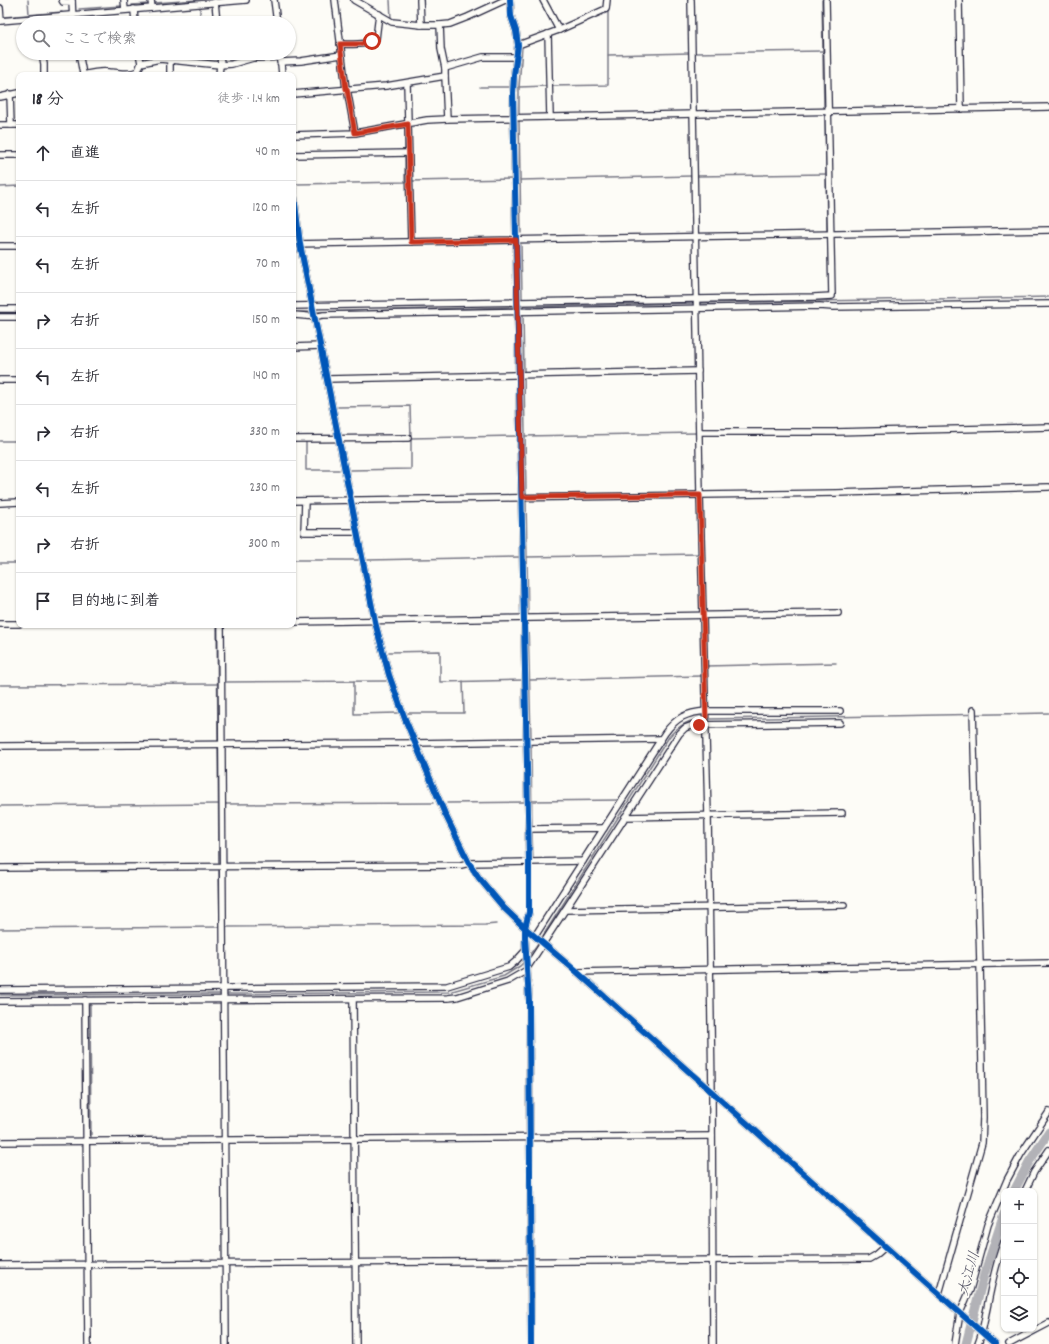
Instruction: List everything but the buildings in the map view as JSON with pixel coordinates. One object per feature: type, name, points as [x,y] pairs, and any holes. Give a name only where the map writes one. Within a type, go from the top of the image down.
[{"type":"street","points":[[62,0],[63,2],[72,1],[75,14]]},
{"type":"street","points":[[124,0],[125,10]]},
{"type":"street","points":[[151,0],[152,8]]},
{"type":"street","points":[[64,16],[246,0]]},
{"type":"street","points":[[274,0],[276,16]]},
{"type":"street","points":[[335,0],[346,89],[355,133]]},
{"type":"street","points":[[420,0],[421,25]]},
{"type":"street","points":[[358,1],[392,22],[440,25],[450,24],[505,0]]},
{"type":"street","points":[[510,0],[511,16],[516,31],[518,45],[514,75],[514,118],[529,862],[529,912],[525,928],[529,1001],[531,1344]]},
{"type":"street","points":[[543,0],[559,30]]},
{"type":"street","points":[[518,45],[559,30],[606,9],[607,0]]},
{"type":"street","points":[[691,0],[700,495],[708,816],[712,1092],[713,1344]]},
{"type":"street","points":[[296,306],[832,296],[826,0]]},
{"type":"street","points":[[959,0],[961,109]]},
{"type":"street","points":[[214,2],[216,16]]},
{"type":"street","points":[[0,8],[1,21],[16,21]]},
{"type":"street","points":[[134,9],[134,16]]},
{"type":"street","points":[[340,44],[361,44],[376,39],[379,14]]},
{"type":"street","points":[[440,25],[445,68],[446,120]]},
{"type":"street","points":[[548,34],[550,117]]},
{"type":"street","points":[[296,60],[301,61],[342,55]]},
{"type":"street","points":[[445,68],[483,57],[516,56]]},
{"type":"street","points":[[43,60],[44,72]]},
{"type":"street","points":[[81,60],[84,72]]},
{"type":"street","points":[[138,72],[140,60]]},
{"type":"street","points":[[141,63],[155,60]]},
{"type":"street","points":[[170,72],[170,60],[221,65],[244,60]]},
{"type":"street","points":[[220,72],[221,60]]},
{"type":"street","points":[[280,60],[282,72]]},
{"type":"street","points":[[100,72],[114,72]]},
{"type":"street","points":[[296,94],[386,86],[445,76]]},
{"type":"street","points":[[407,83],[411,242]]},
{"type":"street","points":[[0,97],[16,93]]},
{"type":"street","points":[[10,94],[11,125]]},
{"type":"street","points":[[296,135],[355,133],[427,120],[1049,107]]},
{"type":"street","points":[[0,125],[16,125]]},
{"type":"street","points":[[296,155],[408,153]]},
{"type":"street","points":[[0,155],[16,155]]},
{"type":"street","points":[[296,212],[300,244],[375,622],[391,681],[414,743],[448,821],[469,863],[492,896],[525,928],[577,972],[884,1247],[995,1344]]},
{"type":"street","points":[[296,244],[1049,230]]},
{"type":"street","points":[[0,246],[16,246]]},
{"type":"street","points":[[296,315],[315,316],[697,307],[1049,304]]},
{"type":"street","points":[[0,309],[16,309]]},
{"type":"street","points":[[0,317],[16,317]]},
{"type":"street","points":[[296,346],[321,346]]},
{"type":"street","points":[[327,379],[698,371]]},
{"type":"street","points":[[0,380],[16,380]]},
{"type":"street","points":[[700,432],[834,432],[1049,427]]},
{"type":"street","points":[[296,439],[408,438]]},
{"type":"street","points":[[296,501],[836,493],[1049,487]]},
{"type":"street","points":[[305,501],[304,532],[357,532]]},
{"type":"street","points":[[0,502],[16,502]]},
{"type":"street","points":[[296,622],[375,622],[838,613]]},
{"type":"street","points":[[0,624],[16,624]]},
{"type":"street","points":[[221,628],[226,1344]]},
{"type":"street","points":[[939,1294],[982,1143],[983,1117],[980,964],[973,710]]},
{"type":"street","points":[[0,1001],[452,997],[508,981],[527,968],[539,940],[583,861],[661,739],[671,726],[682,717],[689,714],[706,713],[840,711]]},
{"type":"street","points":[[539,940],[565,910],[679,734],[685,728],[706,723],[840,723]]},
{"type":"street","points":[[0,746],[414,743],[661,739]]},
{"type":"street","points":[[625,817],[842,813]]},
{"type":"street","points":[[528,829],[604,828]]},
{"type":"street","points":[[0,868],[461,865],[469,863],[583,861]]},
{"type":"street","points":[[565,910],[844,905]]},
{"type":"street","points":[[0,990],[447,986],[509,967],[526,954]]},
{"type":"street","points":[[577,972],[1049,962]]},
{"type":"street","points":[[353,999],[356,1344]]},
{"type":"street","points":[[88,1344],[85,1142],[89,1000]]},
{"type":"street","points":[[955,1344],[960,1313],[970,1290],[988,1225],[1007,1180],[1021,1154],[1049,1112]]},
{"type":"street","points":[[0,1142],[712,1136]]},
{"type":"street","points":[[1026,1188],[1034,1172],[1049,1150]]},
{"type":"street","points":[[0,1265],[869,1259],[876,1255],[884,1247]]},
{"type":"street","points":[[978,1344],[983,1333],[987,1308],[1001,1250]]},
{"type":"street","points":[[1009,1344],[1049,1323]]},
{"type":"waterway","points":[[28,0],[29,14]]},
{"type":"waterway","points":[[75,0],[75,13]]},
{"type":"waterway","points":[[154,3],[197,0]]},
{"type":"waterway","points":[[390,0],[391,18]]},
{"type":"waterway","points":[[822,0],[824,110]]},
{"type":"waterway","points":[[132,5],[149,4]]},
{"type":"waterway","points":[[79,9],[121,6]]},
{"type":"waterway","points":[[200,6],[200,16]]},
{"type":"waterway","points":[[608,11],[608,55]]},
{"type":"waterway","points":[[4,17],[62,12]]},
{"type":"waterway","points":[[519,115],[519,87],[522,47]]},
{"type":"waterway","points":[[695,53],[823,51]]},
{"type":"waterway","points":[[551,86],[608,85],[608,55],[690,53]]},
{"type":"waterway","points":[[83,60],[85,72]]},
{"type":"waterway","points":[[519,87],[547,86]]},
{"type":"waterway","points":[[480,87],[511,87]]},
{"type":"waterway","points":[[405,98],[405,120]]},
{"type":"waterway","points":[[825,114],[827,231]]},
{"type":"waterway","points":[[519,120],[521,233]]},
{"type":"waterway","points":[[405,128],[405,149]]},
{"type":"waterway","points":[[297,184],[405,182],[405,156]]},
{"type":"waterway","points":[[697,176],[826,174]]},
{"type":"waterway","points":[[520,180],[692,176]]},
{"type":"waterway","points":[[411,181],[513,179]]},
{"type":"waterway","points":[[0,187],[16,186]]},
{"type":"waterway","points":[[828,239],[829,293]]},
{"type":"waterway","points":[[521,245],[522,298]]},
{"type":"waterway","points":[[699,303],[1049,297]]},
{"type":"waterway","points":[[519,307],[695,303]]},
{"type":"waterway","points":[[315,312],[515,307]]},
{"type":"waterway","points":[[296,312],[311,312]]},
{"type":"waterway","points":[[0,313],[16,313]]},
{"type":"waterway","points":[[523,314],[524,372]]},
{"type":"waterway","points":[[524,377],[526,494]]},
{"type":"waterway","points":[[338,407],[410,406],[411,438],[517,436]]},
{"type":"waterway","points":[[523,436],[697,433]]},
{"type":"waterway","points":[[350,470],[411,469],[411,438]]},
{"type":"waterway","points":[[0,441],[16,441]]},
{"type":"waterway","points":[[304,441],[306,441],[306,470],[339,470]]},
{"type":"waterway","points":[[526,500],[528,616]]},
{"type":"waterway","points":[[526,557],[700,554]]},
{"type":"waterway","points":[[368,560],[520,557]]},
{"type":"waterway","points":[[296,560],[358,560]]},
{"type":"waterway","points":[[0,563],[16,563]]},
{"type":"waterway","points":[[528,621],[531,738]]},
{"type":"waterway","points":[[217,628],[218,743]]},
{"type":"waterway","points":[[389,652],[440,651],[440,682],[523,680]]},
{"type":"waterway","points":[[706,666],[836,663]]},
{"type":"waterway","points":[[530,680],[701,676]]},
{"type":"waterway","points":[[354,681],[354,714],[398,713]]},
{"type":"waterway","points":[[224,682],[386,681]]},
{"type":"waterway","points":[[408,713],[464,713],[463,681]]},
{"type":"waterway","points":[[0,685],[218,684]]},
{"type":"waterway","points":[[708,719],[1049,713]]},
{"type":"waterway","points":[[541,939],[669,737],[684,724],[693,720],[704,719]]},
{"type":"waterway","points":[[531,743],[532,827]]},
{"type":"waterway","points":[[218,747],[219,862]]},
{"type":"waterway","points":[[532,801],[619,800]]},
{"type":"waterway","points":[[447,803],[525,802]]},
{"type":"waterway","points":[[225,804],[433,803]]},
{"type":"waterway","points":[[0,806],[220,804]]},
{"type":"waterway","points":[[532,831],[533,859]]},
{"type":"waterway","points":[[532,832],[564,831]]},
{"type":"waterway","points":[[219,871],[220,927]]},
{"type":"waterway","points":[[226,927],[496,924]]},
{"type":"waterway","points":[[0,929],[221,927]]},
{"type":"waterway","points":[[528,957],[539,942]]},
{"type":"waterway","points":[[226,994],[449,992],[504,976],[525,961]]},
{"type":"waterway","points":[[0,995],[222,994]]},
{"type":"waterway","points":[[90,1003],[91,1137]]},
{"type":"waterway","name":"大江川","points":[[1016,1188],[1029,1162],[1049,1132]]},
{"type":"waterway","name":"大江川","points":[[966,1344],[984,1275],[1001,1223]]},
{"type":"cycle path","points":[[510,0],[511,16],[516,31],[518,45],[513,93],[529,862],[529,912],[525,928],[525,937],[529,1001],[531,1344]]},
{"type":"cycle path","points":[[296,212],[300,244],[375,622],[389,675],[405,719],[445,814],[469,863],[479,878],[504,908],[525,928],[577,972],[995,1344]]},
{"type":"route","points":[[372,41],[361,44],[340,44],[346,89],[355,133],[408,124],[411,242],[516,240],[522,497],[700,495],[706,722],[705,725],[699,725]]}]
